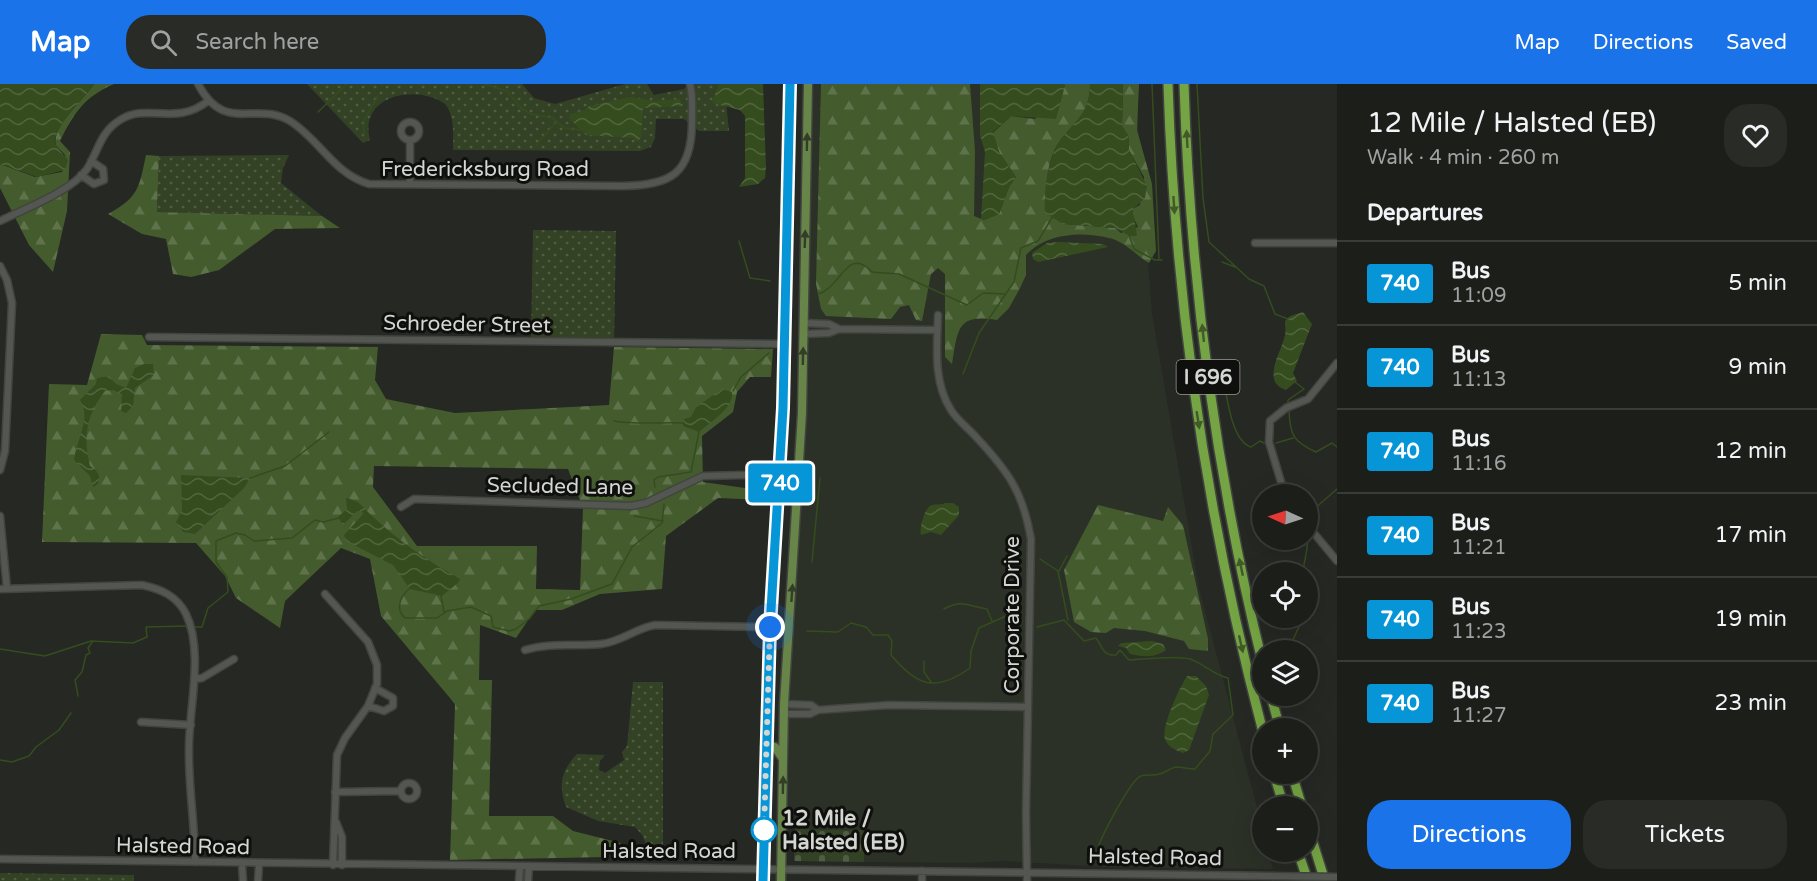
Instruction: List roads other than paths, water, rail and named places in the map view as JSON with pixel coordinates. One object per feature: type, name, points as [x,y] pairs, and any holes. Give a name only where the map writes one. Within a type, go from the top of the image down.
[{"type":"highway","name":"I 696","points":[[1168,84],[1179,267],[1198,421],[1231,602],[1260,718]]},
{"type":"highway","name":"I 696","points":[[1184,84],[1193,236],[1208,375],[1230,510],[1258,640]]},
{"type":"highway","points":[[1318,859],[1325,881]]},
{"type":"highway","points":[[1301,862],[1308,881]]},
{"type":"main road","points":[[763,881],[765,747],[786,327],[790,84]]},
{"type":"main road","points":[[781,881],[784,704],[802,412],[808,84]]},
{"type":"main road","points":[[788,195],[797,193],[806,201]]},
{"type":"main road","points":[[786,327],[790,332],[804,334]]},
{"type":"main road","points":[[783,408],[790,421],[798,421],[802,412]]},
{"type":"main road","points":[[781,458],[794,458],[800,466]]},
{"type":"main road","points":[[770,627],[774,641],[780,645],[786,643],[789,635]]},
{"type":"main road","points":[[765,747],[775,747],[783,759]]},
{"type":"main road","points":[[764,831],[769,843],[777,844],[781,841]]},
{"type":"street","points":[[0,221],[68,186],[81,176],[102,137],[120,120],[142,113],[186,114],[208,101],[198,84]]},
{"type":"street","name":"Fredericksburg Road","points":[[208,101],[224,112],[279,117],[291,122],[355,180],[369,184],[653,186],[669,179],[681,168],[690,151],[692,138],[690,84]]},
{"type":"street","points":[[410,140],[410,184]]},
{"type":"street","points":[[81,176],[94,184],[104,180],[103,169],[91,160]]},
{"type":"street","points":[[1255,243],[1337,243]]},
{"type":"street","points":[[0,266],[7,280],[12,303],[3,425],[5,451],[0,470]]},
{"type":"street","name":"Corporate Drive","points":[[938,315],[939,377],[951,411],[1007,473],[1027,513],[1031,539],[1027,881]]},
{"type":"street","points":[[804,323],[829,324],[838,329]]},
{"type":"street","points":[[804,334],[829,333],[838,329],[937,330]]},
{"type":"street","name":"Schroeder Street","points":[[149,337],[785,344]]},
{"type":"street","points":[[1282,484],[1269,442],[1271,418],[1286,408],[1308,399],[1337,363]]},
{"type":"street","name":"Secluded Lane","points":[[400,507],[414,499],[630,506],[646,503],[703,476],[780,478]]},
{"type":"street","points":[[0,516],[3,589],[142,585],[156,588],[179,602],[186,615],[192,641],[194,679],[189,745],[195,826],[195,862]]},
{"type":"street","points":[[1318,538],[1337,561]]},
{"type":"street","points":[[325,594],[368,642],[377,665],[375,688],[368,706],[345,738],[337,755],[333,865]]},
{"type":"street","points":[[525,650],[547,645],[603,644],[623,638],[643,627],[655,625],[770,627]]},
{"type":"street","points":[[194,679],[202,678],[234,659]]},
{"type":"street","points":[[368,706],[384,711],[393,706],[393,698],[375,688]]},
{"type":"street","points":[[784,704],[811,705],[818,710]]},
{"type":"street","points":[[784,714],[810,714],[818,710],[889,705],[1028,707]]},
{"type":"street","points":[[141,722],[191,725]]},
{"type":"street","points":[[335,792],[400,791]]},
{"type":"street","points":[[336,821],[342,837],[342,865]]},
{"type":"street","name":"Halsted Road","points":[[0,859],[242,864],[1027,871],[1207,877],[1337,877]]},
{"type":"street","points":[[242,864],[243,881]]},
{"type":"street","points":[[258,881],[259,864]]},
{"type":"street","points":[[519,881],[520,866]]},
{"type":"street","points":[[528,881],[529,866]]},
{"type":"street","points":[[922,871],[922,881]]},
{"type":"water","points":[[0,84],[94,84],[58,130],[56,145],[68,160],[65,170],[37,177],[0,164]]},
{"type":"water","points":[[719,84],[763,84],[766,168],[765,178],[758,184],[739,187],[745,178],[745,116],[740,110],[712,103]]},
{"type":"water","points":[[980,84],[1064,84],[1065,86],[1056,119],[1011,116],[993,132],[999,152],[1016,177],[1009,187],[999,214],[984,220],[981,219],[985,152],[980,135]]},
{"type":"water","points":[[1090,84],[1123,84],[1122,126],[1129,137],[1129,150],[1147,186],[1145,198],[1133,209],[1137,236],[1130,236],[1115,228],[1063,224],[1045,213],[1046,185],[1052,157],[1063,137],[1086,107]]},
{"type":"water","points":[[631,97],[654,101],[680,99],[681,106],[643,108],[641,137],[638,142],[633,138],[586,135],[569,118],[571,114],[585,110],[589,106]]},
{"type":"water","points":[[1047,243],[1103,244],[1108,247],[1038,262],[1033,259],[1032,253]]},
{"type":"water","points":[[1303,312],[1312,324],[1293,373],[1297,381],[1286,390],[1278,386],[1273,373],[1285,335],[1285,321],[1290,316]]},
{"type":"water","points":[[144,364],[153,364],[154,375],[135,388],[133,406],[126,413],[121,411],[122,394],[113,390],[105,391],[90,418],[87,436],[88,455],[90,466],[99,476],[98,484],[93,487],[90,476],[74,460],[84,422],[80,400],[96,384],[97,378],[109,376],[116,384],[126,388],[135,368]]},
{"type":"water","points":[[722,389],[732,392],[732,398],[720,414],[699,432],[683,426],[684,419],[691,417],[696,407]]},
{"type":"water","points":[[181,475],[250,478],[244,488],[195,534],[183,532],[176,522],[182,510]]},
{"type":"water","points":[[346,498],[359,503],[402,541],[460,579],[459,582],[442,596],[410,589],[393,565],[346,541],[344,535],[364,513],[357,511],[343,525],[338,517],[347,509]]},
{"type":"water","points":[[953,503],[959,507],[959,515],[941,535],[931,532],[921,535],[921,524],[929,507]]},
{"type":"water","points":[[1152,641],[1163,644],[1166,650],[1153,656],[1144,656],[1130,654],[1126,648],[1118,646],[1121,643]]},
{"type":"water","points":[[1187,676],[1196,676],[1206,686],[1209,695],[1189,750],[1183,753],[1168,744],[1165,733],[1172,707]]},
{"type":"waterway","points":[[318,112],[347,84]]},
{"type":"waterway","points":[[484,84],[507,91],[521,108],[531,114],[552,118],[565,128],[580,130]]},
{"type":"waterway","points":[[1152,84],[1159,259]]},
{"type":"waterway","points":[[1197,84],[1203,198],[1209,242],[1249,279],[1264,286],[1275,314],[1288,319]]},
{"type":"waterway","points":[[364,135],[364,120],[378,96]]},
{"type":"waterway","points":[[536,145],[557,121]]},
{"type":"waterway","points":[[963,374],[979,333],[1014,282],[1021,248],[1038,241],[1053,216]]},
{"type":"waterway","points":[[1129,235],[1134,249],[1155,260],[1162,260]]},
{"type":"waterway","points":[[739,241],[750,278],[770,281]]},
{"type":"waterway","points":[[1222,262],[1235,267]]},
{"type":"waterway","points":[[818,294],[826,290],[844,271],[856,263],[872,272],[899,274],[967,305],[983,293],[1006,294]]},
{"type":"waterway","points":[[733,391],[741,377],[769,353]]},
{"type":"waterway","points":[[1222,370],[1230,413],[1238,435],[1244,443],[1251,447],[1260,441],[1264,443]]},
{"type":"waterway","points":[[1288,403],[1288,400],[1304,389],[1295,382]]},
{"type":"waterway","points":[[1289,411],[1292,432],[1303,445],[1316,452],[1332,443],[1337,447]]},
{"type":"waterway","points":[[614,421],[684,423]]},
{"type":"waterway","points":[[250,478],[285,466],[329,432]]},
{"type":"waterway","points":[[655,487],[654,480],[658,477],[691,472],[699,432]]},
{"type":"waterway","points":[[1276,443],[1293,438]]},
{"type":"waterway","points":[[812,562],[820,478]]},
{"type":"waterway","points":[[1318,506],[1337,489]]},
{"type":"waterway","points":[[409,589],[403,596],[399,607],[405,618],[437,618],[447,611],[471,607],[491,616],[493,627],[509,631],[516,629],[529,619],[539,606],[571,599],[612,584],[632,547],[662,523],[664,504]]},
{"type":"waterway","points":[[634,516],[663,521]]},
{"type":"waterway","points":[[192,627],[202,627],[208,608],[228,592],[227,577],[216,562],[216,541],[236,533],[245,535],[254,541],[292,538],[315,520],[323,522],[339,518]]},
{"type":"waterway","points":[[1305,562],[1307,550]]},
{"type":"waterway","points":[[1059,571],[1067,556]]},
{"type":"waterway","points":[[1040,559],[1058,571],[1068,620]]},
{"type":"waterway","points":[[441,596],[444,612]]},
{"type":"waterway","points":[[944,609],[956,604],[987,609],[992,621]]},
{"type":"waterway","points":[[807,631],[838,632],[851,623],[866,627],[873,635],[888,635],[892,641],[891,655],[900,665],[918,679],[927,683],[936,683],[947,681],[970,668],[971,651],[979,628],[1015,612],[1020,614],[1022,622]]},
{"type":"waterway","points":[[1037,627],[1064,620],[1084,641],[1096,638],[1108,654],[1116,655],[1120,650],[1129,660],[1169,657],[1190,659],[1228,678],[1233,715],[1213,734],[1210,751],[1195,769],[1176,767],[1154,775],[1141,776],[1136,780],[1115,812],[1096,855]]},
{"type":"waterway","points":[[0,649],[45,656],[91,641],[133,643],[147,637],[146,627],[187,626]]},
{"type":"waterway","points":[[1293,640],[1298,628]]},
{"type":"waterway","points":[[78,696],[75,680],[82,672],[86,655],[90,653],[88,648],[93,641]]},
{"type":"waterway","points":[[924,661],[924,672],[931,682]]},
{"type":"waterway","points":[[0,760],[12,762],[29,756],[36,747],[59,730],[71,713]]},
{"type":"place","name":"12 Mile / Halsted (EB)","points":[[764,830]]}]
